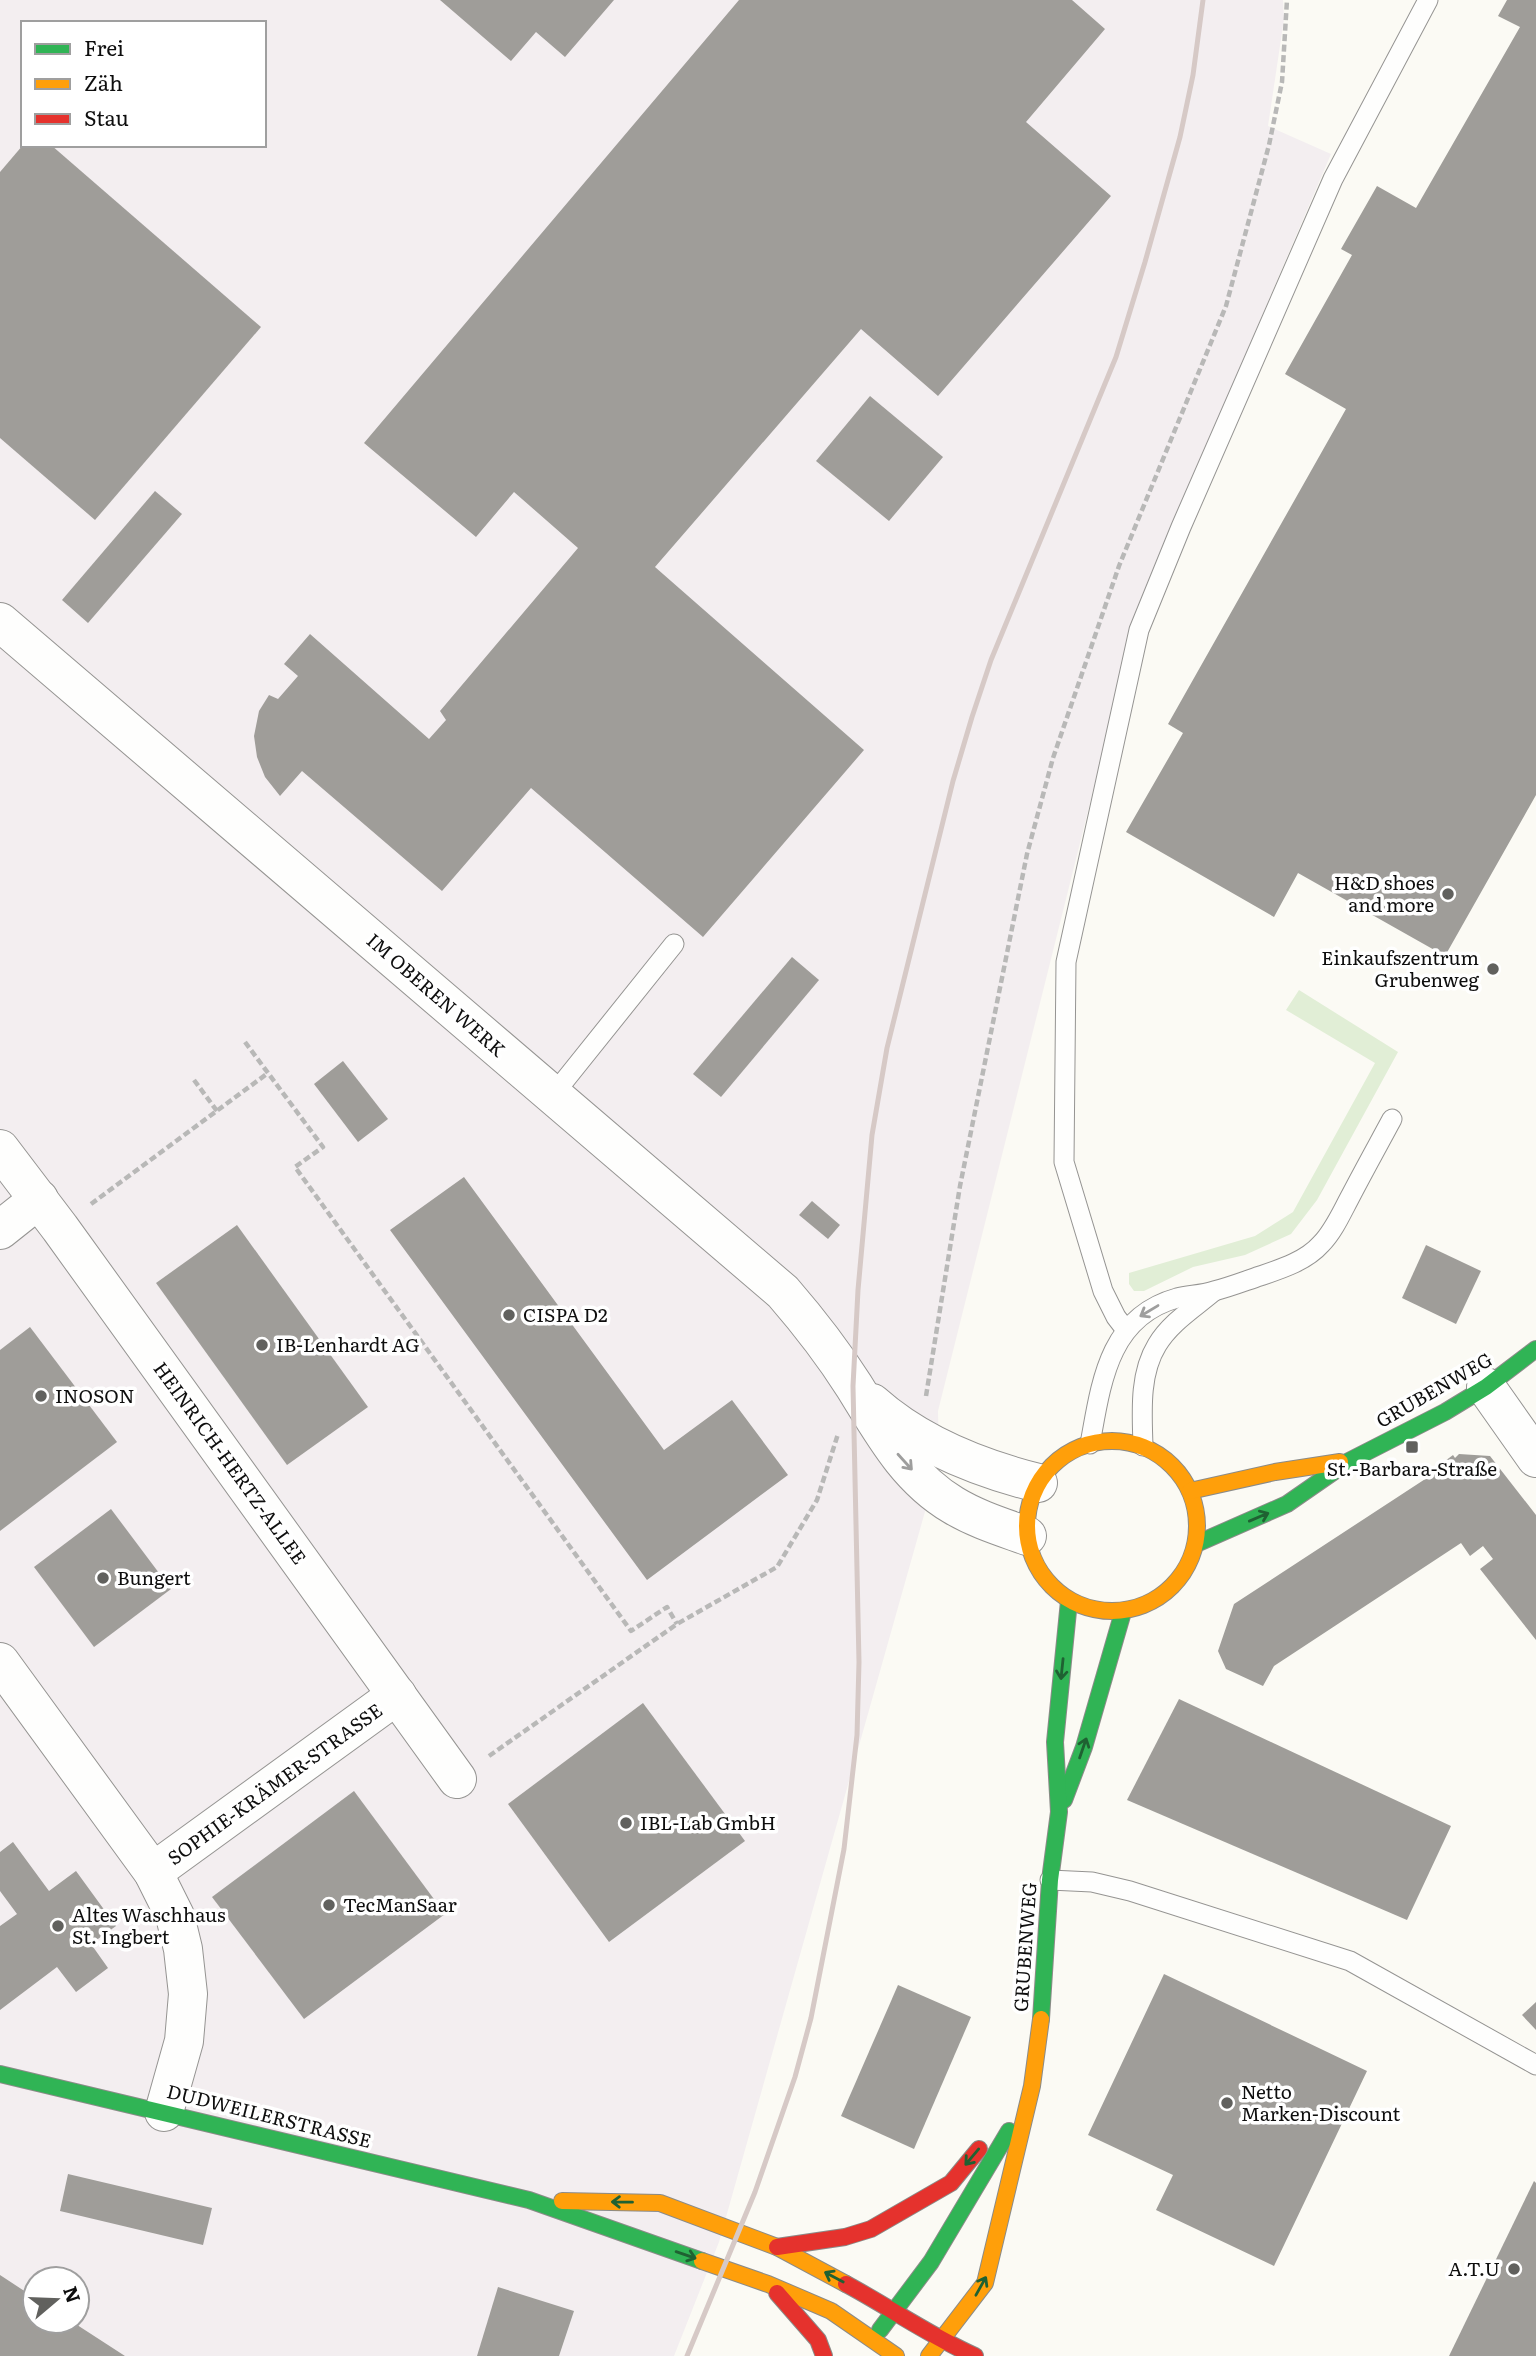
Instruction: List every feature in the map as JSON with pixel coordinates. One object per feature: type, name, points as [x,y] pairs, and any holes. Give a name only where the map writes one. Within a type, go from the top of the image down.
[{"type":"street","name":"IM OBEREN WERK","points":[[0,622],[783,1292],[808,1321],[904,1463],[926,1484],[952,1504],[983,1520],[1027,1536]]},
{"type":"street","name":"HEINRICH-HERTZ-ALLEE","points":[[0,1149],[457,1779]]},
{"type":"street","points":[[0,1230],[49,1213]]},
{"type":"street","name":"GRUBENWEG","points":[[1196,1544],[1287,1504],[1349,1461],[1445,1412],[1486,1387],[1536,1349]]},
{"type":"street","name":"IM OBEREN WERK","points":[[853,1386],[890,1419],[952,1455],[992,1472],[1038,1483]]},
{"type":"street","points":[[1486,1387],[1536,1458]]},
{"type":"street","points":[[1107,1441],[1143,1446],[1162,1457],[1178,1472],[1190,1491],[1198,1526],[1196,1544],[1187,1569],[1170,1590],[1148,1604],[1123,1612],[1104,1612],[1069,1601],[1049,1584],[1034,1562],[1027,1536],[1031,1500],[1038,1483],[1052,1466],[1069,1452],[1090,1444],[1107,1441]]},
{"type":"street","name":"GRUBENWEG","points":[[1190,1491],[1275,1472],[1349,1461]]},
{"type":"street","name":"GRUBENWEG","points":[[929,2356],[985,2283],[1032,2086],[1043,2008],[1050,1880],[1059,1811],[1055,1742],[1069,1601]]},
{"type":"street","name":"GRUBENWEG","points":[[1059,1811],[1084,1747],[1123,1612]]},
{"type":"street","name":"SOPHIE-KRÄMER-STRASSE","points":[[0,1662],[153,1872],[175,1916],[183,1949],[188,1994],[184,2041],[164,2112]]},
{"type":"street","name":"SOPHIE-KRÄMER-STRASSE","points":[[153,1872],[397,1695]]},
{"type":"street","name":"DUDWEILERSTRASSE","points":[[0,2074],[528,2200],[768,2284],[831,2311],[896,2356]]},
{"type":"street","points":[[777,2247],[871,2229],[951,2183],[1032,2086]]},
{"type":"street","name":"GRUBENWEG","points":[[866,2356],[894,2310],[931,2262],[1007,2134],[1032,2086]]},
{"type":"street","name":"DUDWEILERSTRASSE","points":[[528,2200],[660,2203],[777,2247],[894,2310],[941,2341],[975,2356]]},
{"type":"street","points":[[768,2284],[818,2340],[824,2356]]},
{"type":"lane","points":[[1126,1330],[1103,1291],[1064,1162],[1066,962],[1139,630],[1186,514],[1333,180],[1428,0]]},
{"type":"lane","points":[[553,1095],[674,944]]},
{"type":"lane","points":[[1090,1444],[1100,1387],[1111,1354],[1126,1330],[1140,1316],[1156,1306],[1177,1298],[1214,1292],[1278,1270],[1302,1259],[1321,1245],[1392,1119]]},
{"type":"lane","points":[[1143,1446],[1142,1403],[1146,1374],[1157,1344],[1180,1319],[1214,1292]]},
{"type":"lane","points":[[1050,1880],[1092,1882],[1130,1891],[1350,1961],[1536,2065]]},
{"type":"path","points":[[246,1042],[323,1147],[295,1167],[631,1631],[667,1607],[677,1624]]},
{"type":"path","points":[[49,1213],[217,1111],[268,1073]]},
{"type":"path","points":[[194,1080],[217,1111]]},
{"type":"path","points":[[457,1779],[677,1624],[777,1567],[817,1500],[853,1386]]},
{"type":"shaded area","points":[[0,0],[1283,0],[1284,19],[1268,126],[1331,154],[1141,599],[938,1411],[939,1462],[719,2242],[674,2356],[0,2356]]},
{"type":"green space","points":[[1299,990],[1398,1052],[1317,1200],[1291,1234],[1245,1255],[1193,1267],[1144,1291],[1134,1291],[1129,1284],[1129,1273],[1255,1236],[1293,1212],[1375,1063],[1286,1010]]},
{"type":"building","points":[[440,0],[614,0],[565,57],[536,32],[511,61]]},
{"type":"building","points":[[739,0],[1072,0],[1105,29],[1026,122],[1111,196],[938,396],[861,329],[655,567],[864,750],[703,937],[531,788],[442,891],[302,771],[280,796],[265,777],[257,757],[254,736],[259,711],[269,695],[278,699],[298,676],[284,664],[310,634],[429,739],[446,720],[440,711],[578,548],[514,492],[476,537],[364,443]]},
{"type":"building","points":[[1507,0],[1536,0],[1536,795],[1445,956],[1298,873],[1274,917],[1126,832],[1183,733],[1168,724],[1346,409],[1285,374],[1352,255],[1341,249],[1377,186],[1416,208],[1520,27],[1498,16]]},
{"type":"building","points":[[21,147],[53,147],[261,327],[95,520],[0,438],[0,172]]},
{"type":"building","points":[[870,396],[943,457],[889,521],[816,461]]},
{"type":"building","points":[[155,491],[182,514],[88,623],[62,600]]},
{"type":"building","points":[[792,957],[819,980],[721,1097],[693,1074]]},
{"type":"building","points":[[343,1061],[388,1119],[358,1142],[314,1084]]},
{"type":"building","name":"CISPA D2","points":[[464,1177],[664,1450],[732,1400],[788,1475],[647,1580],[390,1230]]},
{"type":"building","points":[[812,1201],[840,1225],[828,1239],[799,1215]]},
{"type":"building","name":"IB-Lenhardt AG","points":[[237,1225],[368,1407],[287,1465],[156,1283]]},
{"type":"building","points":[[1426,1245],[1481,1271],[1456,1324],[1402,1298]]},
{"type":"building","name":"INOSON","points":[[30,1327],[117,1442],[0,1531],[0,1350]]},
{"type":"building","points":[[1459,1454],[1490,1456],[1536,1515],[1536,1640],[1480,1569],[1493,1559],[1483,1546],[1470,1556],[1461,1543],[1274,1666],[1263,1686],[1226,1669],[1218,1651],[1234,1604],[1439,1470],[1437,1467],[1453,1455],[1455,1458]]},
{"type":"building","name":"Bungert","points":[[111,1509],[171,1589],[94,1647],[34,1567]]},
{"type":"building","points":[[1179,1699],[1451,1826],[1407,1920],[1127,1800]]},
{"type":"building","name":"IBL-Lab GmbH","points":[[643,1703],[745,1841],[609,1942],[508,1804]]},
{"type":"building","points":[[354,1791],[445,1914],[304,2019],[212,1897]]},
{"type":"building","name":"Altes Waschhaus St. Ingbert","points":[[13,1842],[49,1891],[76,1871],[116,1926],[91,1944],[108,1968],[76,1992],[57,1967],[0,2010],[0,1926],[17,1914],[0,1891],[0,1852]]},
{"type":"building","name":"Netto Marken-Discount","points":[[1164,1974],[1367,2071],[1274,2266],[1156,2210],[1173,2175],[1088,2135]]},
{"type":"building","points":[[898,1985],[971,2017],[914,2149],[841,2116]]},
{"type":"building","points":[[1536,2002],[1536,2030],[1522,2015]]},
{"type":"building","points":[[68,2174],[212,2208],[203,2245],[60,2211]]},
{"type":"building","name":"A.T.U","points":[[1534,2181],[1536,2356],[1449,2356]]},
{"type":"building","points":[[0,2275],[21,2289],[21,2335],[91,2334],[125,2356],[0,2356]]},
{"type":"building","points":[[498,2287],[574,2311],[559,2356],[477,2356]]},
{"type":"railway","points":[[687,2356],[755,2192],[795,2077],[811,2018],[844,1849],[857,1735],[859,1662],[853,1386],[858,1290],[872,1135],[887,1048],[953,781],[972,717],[991,660],[1116,357],[1145,262],[1180,137],[1193,75],[1203,0]]},
{"type":"traffic: fast","points":[[1196,1544],[1287,1504],[1349,1461],[1445,1412],[1486,1387],[1536,1349]]},
{"type":"traffic: fast","points":[[1041,2019],[1050,1880],[1059,1812],[1055,1742],[1069,1601]]},
{"type":"traffic: fast","points":[[1064,1800],[1084,1747],[1123,1612]]},
{"type":"traffic: fast","points":[[0,2074],[529,2200],[702,2261]]},
{"type":"traffic: fast","points":[[880,2330],[931,2262],[1009,2131]]},
{"type":"traffic: slow","points":[[1112,1441],[1145,1447],[1172,1466],[1191,1493],[1197,1526],[1191,1559],[1172,1586],[1145,1605],[1112,1611],[1079,1605],[1052,1586],[1033,1559],[1027,1526],[1033,1493],[1052,1466],[1079,1447],[1112,1441]]},
{"type":"traffic: slow","points":[[1190,1491],[1275,1472],[1340,1462]]},
{"type":"traffic: slow","points":[[929,2356],[985,2283],[1032,2086],[1041,2019]]},
{"type":"traffic: slow","points":[[562,2201],[660,2203],[777,2247],[846,2284]]},
{"type":"traffic: slow","points":[[702,2261],[768,2284],[831,2311],[896,2356]]},
{"type":"traffic: jam","points":[[777,2247],[845,2237],[871,2229],[951,2183],[979,2149]]},
{"type":"traffic: jam","points":[[846,2284],[942,2340],[975,2356]]},
{"type":"traffic: jam","points":[[777,2293],[818,2340],[824,2356]]},
{"type":"place","name":"H&D shoes and more","points":[[1448,894]]},
{"type":"place","name":"Einkaufszentrum Grubenweg","points":[[1493,969]]},
{"type":"place","name":"CISPA D2","points":[[509,1315]]},
{"type":"place","name":"IB-Lenhardt AG","points":[[262,1345]]},
{"type":"place","name":"INOSON","points":[[41,1396]]},
{"type":"place","name":"St.-Barbara-Straße","points":[[1412,1447]]},
{"type":"place","name":"Bungert","points":[[103,1578]]},
{"type":"place","name":"IBL-Lab GmbH","points":[[626,1823]]},
{"type":"place","name":"TecManSaar","points":[[329,1905]]},
{"type":"place","name":"Altes Waschhaus St. Ingbert","points":[[58,1926]]},
{"type":"place","name":"Netto Marken-Discount","points":[[1227,2103]]},
{"type":"place","name":"A.T.U","points":[[1514,2269]]}]
